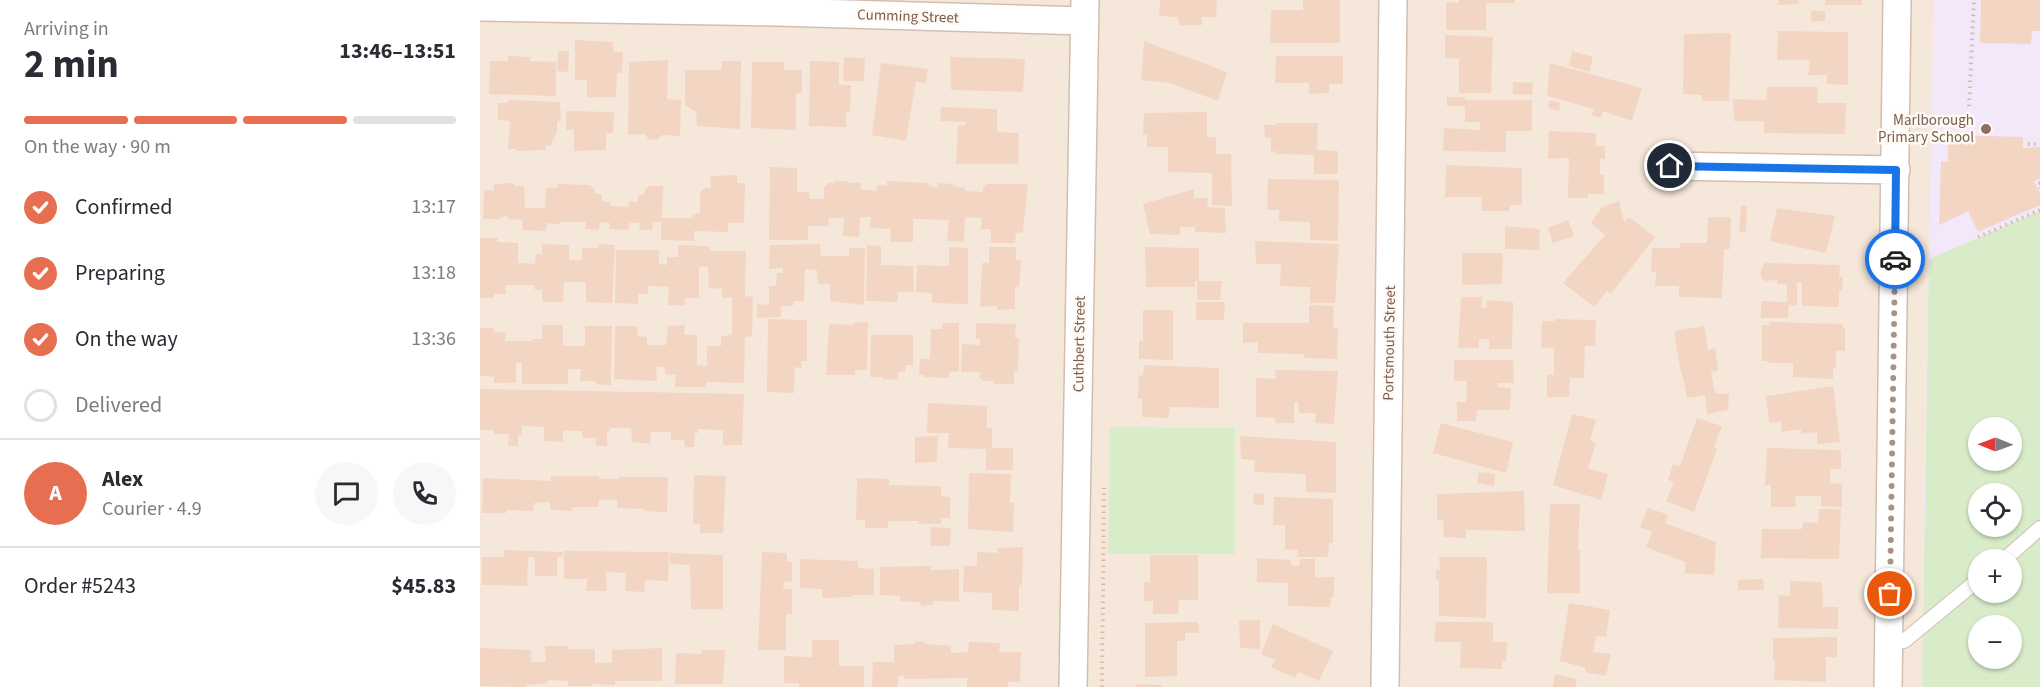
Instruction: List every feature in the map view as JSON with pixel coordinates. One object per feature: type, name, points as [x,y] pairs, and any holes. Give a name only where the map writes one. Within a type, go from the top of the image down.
[{"type":"street","name":"Portsmouth Street","points":[[1384,687],[1393,0]]},
{"type":"street","points":[[1888,687],[1897,0]]},
{"type":"street","name":"Cumming Street","points":[[480,7],[778,6],[1085,10]]},
{"type":"street","name":"Cuthbert Street","points":[[1073,687],[1085,10]]},
{"type":"street","points":[[1670,166],[1896,170]]},
{"type":"lane","points":[[2016,549],[2040,528]]},
{"type":"lane","points":[[1889,642],[1904,641],[1968,588]]},
{"type":"path","points":[[1969,106],[1974,0]]},
{"type":"path","points":[[2028,144],[2040,144]]},
{"type":"path","points":[[2040,183],[2038,184],[2040,188]]},
{"type":"path","points":[[1978,237],[2040,210]]},
{"type":"path","points":[[1102,687],[1104,476]]},
{"type":"shaded area","points":[[480,0],[2040,0],[2040,687],[480,687]]},
{"type":"shaded area","name":"Marlborough Primary School","points":[[1934,0],[2040,0],[2040,687],[1922,687]]},
{"type":"green space","points":[[2040,211],[2040,687],[1922,687],[1929,259]]},
{"type":"green space","points":[[1110,427],[1235,428],[1235,554],[1108,554]]},
{"type":"building","points":[[1160,0],[1217,0],[1216,17],[1202,17],[1202,25],[1179,25],[1178,17],[1159,16]]},
{"type":"building","points":[[1303,0],[1340,0],[1340,43],[1270,43],[1271,10],[1303,10]]},
{"type":"building","points":[[1459,0],[1515,0],[1515,3],[1486,3],[1486,30],[1446,30],[1446,2],[1459,3]]},
{"type":"building","points":[[1779,0],[1799,0],[1798,4],[1778,5]]},
{"type":"building","points":[[1825,0],[1862,0],[1862,5],[1825,5]]},
{"type":"building","points":[[1981,0],[2040,0],[2040,31],[2032,31],[2031,44],[1980,43]]},
{"type":"building","points":[[1811,11],[1825,11],[1825,21],[1811,22]]},
{"type":"building","points":[[1778,31],[1848,32],[1848,85],[1827,84],[1827,75],[1808,75],[1810,60],[1777,60]]},
{"type":"building","points":[[1731,33],[1729,101],[1702,101],[1702,95],[1683,94],[1684,34]]},
{"type":"building","points":[[1445,35],[1493,37],[1491,93],[1459,93],[1459,59],[1445,58]]},
{"type":"building","points":[[575,40],[613,42],[613,51],[623,52],[622,73],[617,73],[616,97],[587,97],[587,80],[575,80]]},
{"type":"building","points":[[1144,41],[1227,72],[1218,101],[1170,83],[1141,80]]},
{"type":"building","points":[[558,51],[569,51],[568,72],[557,71]]},
{"type":"building","points":[[1572,51],[1593,57],[1589,72],[1569,66]]},
{"type":"building","points":[[508,56],[530,57],[530,61],[556,62],[556,96],[489,94],[490,61],[508,61]]},
{"type":"building","points":[[1276,56],[1343,56],[1343,84],[1329,84],[1329,93],[1309,94],[1309,83],[1275,83]]},
{"type":"building","points":[[844,57],[865,58],[864,81],[843,81]]},
{"type":"building","points":[[950,57],[1025,59],[1023,92],[951,90]]},
{"type":"building","points":[[668,60],[667,99],[681,100],[680,136],[662,135],[657,140],[648,139],[645,134],[628,135],[629,62]]},
{"type":"building","points":[[722,61],[741,61],[740,129],[697,126],[696,112],[685,105],[685,70],[721,70]]},
{"type":"building","points":[[810,61],[839,62],[839,85],[851,85],[850,112],[846,113],[846,127],[809,126]]},
{"type":"building","points":[[752,62],[784,62],[784,70],[802,70],[802,93],[796,93],[796,130],[751,128]]},
{"type":"building","points":[[881,63],[928,69],[926,84],[916,81],[906,141],[872,135]]},
{"type":"building","points":[[1550,63],[1642,88],[1632,121],[1603,111],[1601,118],[1592,115],[1594,109],[1547,96]]},
{"type":"building","points":[[1513,82],[1533,83],[1532,95],[1513,94]]},
{"type":"building","points":[[1767,87],[1818,87],[1817,103],[1846,103],[1845,134],[1764,133],[1764,121],[1734,121],[1733,99],[1766,100]]},
{"type":"building","points":[[1447,97],[1465,97],[1465,100],[1532,100],[1532,131],[1506,131],[1506,152],[1443,151],[1444,128],[1480,130],[1480,122],[1465,122],[1465,106],[1447,106]]},
{"type":"building","points":[[509,100],[560,102],[561,121],[557,121],[557,131],[550,146],[545,145],[546,150],[508,149],[510,121],[498,120],[498,103],[508,103]]},
{"type":"building","points":[[1550,100],[1560,103],[1559,111],[1548,108]]},
{"type":"building","points":[[941,107],[997,109],[997,132],[1019,133],[1018,164],[956,164],[958,126],[965,125],[966,122],[940,121]]},
{"type":"building","points":[[566,111],[614,112],[613,133],[606,133],[606,150],[574,151],[574,129],[566,130]]},
{"type":"building","points":[[1207,112],[1207,137],[1216,137],[1216,154],[1231,154],[1232,206],[1212,205],[1212,173],[1168,172],[1168,147],[1147,147],[1147,135],[1143,134],[1144,113]]},
{"type":"building","points":[[1277,123],[1318,123],[1317,150],[1338,151],[1338,174],[1314,174],[1314,155],[1271,152],[1271,137],[1265,138],[1264,125],[1277,125]]},
{"type":"building","points":[[1549,131],[1596,133],[1596,146],[1605,146],[1605,159],[1600,159],[1600,175],[1604,175],[1604,194],[1588,194],[1588,198],[1568,198],[1569,158],[1548,159]]},
{"type":"building","points":[[1948,135],[2023,137],[2023,148],[2040,147],[2040,179],[2034,181],[2040,193],[2040,205],[1978,232],[1968,211],[1939,225],[1941,161],[1948,162]]},
{"type":"building","points":[[1446,165],[1522,168],[1522,205],[1510,205],[1509,211],[1481,211],[1482,197],[1445,197]]},
{"type":"building","points":[[770,167],[797,168],[797,192],[809,192],[810,199],[824,199],[824,188],[834,181],[861,183],[861,189],[877,191],[877,185],[887,186],[887,181],[929,183],[929,186],[938,187],[938,183],[953,184],[953,186],[965,188],[965,191],[983,192],[983,187],[987,184],[1028,184],[1023,232],[1016,233],[1015,243],[991,243],[991,229],[981,229],[982,218],[965,217],[964,242],[947,241],[949,220],[913,219],[913,242],[890,242],[891,229],[870,228],[871,217],[860,217],[859,237],[843,236],[844,218],[829,218],[828,226],[808,226],[808,240],[769,240]]},
{"type":"building","points":[[737,175],[737,183],[745,183],[744,223],[728,223],[728,232],[694,231],[694,241],[661,240],[661,222],[653,222],[652,230],[639,230],[640,223],[629,223],[629,230],[609,229],[610,223],[600,222],[599,230],[585,229],[586,222],[547,223],[546,231],[522,230],[523,220],[508,219],[508,216],[500,219],[483,219],[484,190],[494,191],[494,184],[513,183],[514,186],[524,186],[525,208],[545,208],[546,188],[557,188],[558,184],[590,185],[595,190],[595,194],[602,194],[602,201],[610,202],[610,206],[629,207],[629,202],[638,202],[638,195],[644,195],[649,186],[663,186],[662,218],[693,218],[692,216],[700,212],[700,192],[705,188],[711,188],[710,176]]},
{"type":"building","points":[[1268,179],[1339,180],[1338,241],[1310,240],[1310,222],[1279,221],[1279,210],[1267,210]]},
{"type":"building","points":[[1194,189],[1194,198],[1207,198],[1208,207],[1225,208],[1226,233],[1195,232],[1195,227],[1179,227],[1181,235],[1150,234],[1143,204]]},
{"type":"building","points":[[1619,201],[1624,222],[1629,217],[1655,237],[1611,294],[1607,291],[1594,307],[1563,283],[1605,235],[1591,223],[1602,207]]},
{"type":"building","points":[[1741,205],[1747,206],[1746,232],[1739,232]]},
{"type":"building","points":[[1777,208],[1835,216],[1826,253],[1770,241]]},
{"type":"building","points":[[1708,217],[1731,217],[1730,249],[1724,249],[1722,298],[1679,297],[1679,286],[1655,286],[1656,272],[1651,272],[1652,248],[1680,248],[1680,243],[1707,243]]},
{"type":"building","points":[[1568,220],[1574,236],[1553,243],[1548,228]]},
{"type":"building","points":[[1505,226],[1540,229],[1539,250],[1505,249]]},
{"type":"building","points":[[480,238],[498,238],[497,242],[518,243],[518,263],[535,264],[536,254],[542,254],[542,244],[569,245],[569,260],[582,260],[582,248],[598,248],[599,244],[615,245],[612,303],[586,302],[586,282],[564,282],[563,302],[543,302],[542,290],[535,290],[534,285],[505,285],[506,294],[494,294],[494,298],[480,298]]},
{"type":"building","points":[[1255,241],[1339,244],[1335,303],[1310,303],[1310,287],[1280,286],[1281,264],[1256,264]]},
{"type":"building","points":[[820,244],[821,256],[849,256],[849,248],[865,248],[864,305],[830,301],[830,284],[818,284],[817,270],[805,269],[804,301],[793,301],[793,306],[781,306],[781,317],[757,318],[757,304],[769,305],[769,286],[776,286],[777,273],[783,273],[783,268],[769,269],[770,245]]},
{"type":"building","points":[[678,245],[709,246],[710,251],[746,251],[745,296],[753,297],[752,336],[745,337],[744,383],[706,382],[706,387],[675,387],[676,375],[665,374],[665,367],[656,367],[657,381],[614,379],[615,326],[637,326],[638,336],[647,337],[647,345],[666,345],[668,326],[685,325],[684,335],[697,335],[697,365],[707,366],[707,346],[721,346],[721,336],[732,335],[732,297],[722,298],[722,289],[709,288],[708,267],[699,267],[699,298],[685,298],[685,305],[668,305],[669,287],[648,286],[648,294],[638,294],[638,304],[615,303],[616,250],[659,250],[659,264],[667,265],[667,257],[678,257]]},
{"type":"building","points":[[867,245],[881,246],[881,265],[913,266],[914,292],[898,292],[897,302],[866,301]]},
{"type":"building","points":[[949,247],[968,248],[968,304],[932,303],[932,293],[916,292],[917,265],[949,266]]},
{"type":"building","points":[[989,247],[1016,247],[1016,260],[1021,260],[1019,287],[1015,287],[1015,309],[997,310],[997,306],[980,307],[982,263],[989,263]]},
{"type":"building","points":[[1145,247],[1199,248],[1199,281],[1222,281],[1220,300],[1197,300],[1197,281],[1195,281],[1195,287],[1146,287]]},
{"type":"building","points":[[1462,253],[1503,253],[1502,284],[1462,285]]},
{"type":"building","points":[[1765,263],[1840,265],[1839,277],[1843,277],[1842,291],[1839,290],[1839,307],[1802,306],[1802,282],[1797,283],[1797,305],[1789,305],[1788,318],[1761,318],[1761,301],[1787,302],[1787,284],[1777,284],[1777,280],[1765,281],[1761,277],[1761,269]]},
{"type":"building","points":[[1461,297],[1482,297],[1481,307],[1487,308],[1487,300],[1513,302],[1512,349],[1489,349],[1489,339],[1479,339],[1479,348],[1458,348]]},
{"type":"building","points":[[1196,302],[1225,302],[1224,320],[1196,320]]},
{"type":"building","points":[[1309,305],[1334,306],[1333,328],[1338,328],[1337,359],[1304,358],[1304,354],[1258,353],[1258,342],[1243,343],[1243,323],[1309,323]]},
{"type":"building","points":[[1143,310],[1173,310],[1173,360],[1139,359],[1139,341],[1143,341]]},
{"type":"building","points":[[768,319],[807,320],[807,361],[801,361],[802,368],[795,367],[794,393],[767,392]]},
{"type":"building","points":[[1555,319],[1596,320],[1595,346],[1585,346],[1584,378],[1570,378],[1569,397],[1547,397],[1547,375],[1554,375],[1554,348],[1541,348],[1542,321],[1555,321]]},
{"type":"building","points":[[868,322],[867,370],[855,370],[855,375],[826,375],[829,324],[853,325],[853,323]]},
{"type":"building","points":[[1769,322],[1843,324],[1845,351],[1836,351],[1836,368],[1833,368],[1833,379],[1793,377],[1793,363],[1762,361],[1762,325],[1769,325]]},
{"type":"building","points":[[943,323],[959,323],[959,371],[949,372],[949,378],[919,375],[920,359],[930,359],[931,329],[942,329]]},
{"type":"building","points":[[976,323],[1016,324],[1015,338],[1019,338],[1018,371],[1014,371],[1014,384],[994,384],[994,381],[983,381],[979,377],[980,372],[961,372],[962,344],[980,345],[980,339],[976,339]]},
{"type":"building","points":[[542,325],[563,325],[563,346],[585,346],[585,326],[612,326],[611,385],[597,384],[596,381],[580,381],[581,369],[568,369],[568,384],[522,384],[522,362],[516,363],[516,383],[494,383],[494,377],[480,376],[480,328],[494,328],[494,332],[506,332],[505,341],[533,341],[533,339],[542,339]]},
{"type":"building","points":[[1704,326],[1708,350],[1715,348],[1718,370],[1711,372],[1715,393],[1729,394],[1728,410],[1707,414],[1705,395],[1687,398],[1674,331]]},
{"type":"building","points":[[871,335],[913,335],[913,365],[905,365],[905,372],[898,372],[898,379],[883,380],[883,377],[870,377]]},
{"type":"building","points":[[1454,360],[1513,360],[1514,383],[1498,383],[1498,387],[1511,388],[1510,410],[1477,410],[1476,421],[1457,421],[1457,402],[1466,402],[1467,381],[1454,381]]},
{"type":"building","points":[[1144,365],[1219,368],[1219,408],[1170,407],[1168,418],[1142,417],[1142,399],[1138,398],[1139,376],[1143,375]]},
{"type":"building","points":[[1275,370],[1338,371],[1334,424],[1315,423],[1316,413],[1299,413],[1298,402],[1294,402],[1294,423],[1275,423],[1275,418],[1256,417],[1256,378],[1276,379]]},
{"type":"building","points":[[1833,386],[1840,442],[1817,444],[1817,432],[1801,434],[1801,429],[1782,432],[1781,421],[1769,423],[1766,396]]},
{"type":"building","points":[[480,389],[744,394],[742,445],[723,445],[723,430],[698,429],[698,433],[695,433],[694,447],[685,447],[684,440],[671,440],[671,432],[651,432],[650,444],[632,442],[631,428],[610,428],[610,431],[607,431],[607,446],[596,446],[596,438],[583,438],[582,431],[563,431],[563,442],[544,441],[544,427],[522,426],[522,435],[518,435],[518,446],[508,446],[509,434],[494,434],[494,430],[480,430]]},
{"type":"building","points":[[928,403],[987,406],[987,428],[992,428],[992,448],[1013,448],[1013,470],[986,470],[986,449],[948,448],[949,433],[927,433]]},
{"type":"building","points":[[1572,414],[1596,420],[1590,440],[1596,443],[1588,468],[1608,474],[1601,500],[1553,485]]},
{"type":"building","points":[[1697,418],[1722,426],[1714,447],[1717,449],[1694,512],[1666,501],[1674,482],[1668,480],[1673,464],[1680,466]]},
{"type":"building","points":[[1441,423],[1513,442],[1506,473],[1433,453]]},
{"type":"building","points":[[938,436],[937,462],[915,463],[915,437]]},
{"type":"building","points":[[1240,436],[1336,442],[1336,493],[1306,492],[1306,474],[1254,472],[1255,460],[1241,459]]},
{"type":"building","points":[[1767,448],[1841,450],[1841,469],[1830,469],[1830,483],[1842,484],[1842,507],[1821,506],[1821,496],[1795,496],[1796,507],[1771,507],[1771,485],[1765,485]]},
{"type":"building","points":[[1479,472],[1495,474],[1494,486],[1477,483]]},
{"type":"building","points":[[969,473],[1011,474],[1010,503],[1014,503],[1013,532],[968,529]]},
{"type":"building","points":[[694,475],[726,476],[723,533],[700,533],[700,524],[693,524]]},
{"type":"building","points":[[551,476],[599,476],[599,479],[668,477],[667,512],[617,508],[617,500],[599,500],[599,507],[573,507],[572,511],[550,510],[550,502],[534,503],[533,511],[507,510],[506,513],[482,513],[483,478],[551,481]]},
{"type":"building","points":[[857,478],[889,479],[889,485],[941,486],[941,496],[950,497],[950,518],[941,518],[941,524],[888,521],[888,528],[865,528],[865,520],[856,520]]},
{"type":"building","points":[[1524,491],[1525,531],[1466,530],[1466,538],[1444,537],[1443,519],[1437,520],[1437,494]]},
{"type":"building","points":[[1254,493],[1264,494],[1264,505],[1253,504]]},
{"type":"building","points":[[1274,497],[1333,499],[1333,543],[1329,543],[1328,557],[1297,557],[1298,550],[1285,549],[1285,525],[1273,525]]},
{"type":"building","points":[[1550,504],[1580,504],[1578,550],[1580,550],[1580,593],[1547,593]]},
{"type":"building","points":[[1648,508],[1669,515],[1665,523],[1716,542],[1714,575],[1685,573],[1685,562],[1646,547],[1652,532],[1640,527]]},
{"type":"building","points":[[1819,509],[1841,509],[1839,559],[1761,558],[1762,529],[1802,529],[1803,522],[1818,523]]},
{"type":"building","points":[[931,527],[951,528],[950,546],[930,546]]},
{"type":"building","points":[[1023,547],[1019,611],[992,610],[992,593],[963,592],[964,566],[977,566],[977,552],[998,553],[997,548]]},
{"type":"building","points":[[504,550],[563,552],[562,557],[557,557],[557,576],[535,576],[535,557],[528,557],[527,586],[482,585],[482,557],[504,557]]},
{"type":"building","points":[[564,551],[669,552],[668,581],[645,580],[644,592],[625,591],[626,573],[606,572],[607,591],[586,591],[587,579],[564,579]]},
{"type":"building","points":[[762,552],[787,553],[787,562],[792,562],[792,582],[784,581],[783,589],[792,589],[792,614],[786,614],[786,650],[758,650]]},
{"type":"building","points":[[670,553],[723,555],[723,609],[691,609],[690,565],[670,564]]},
{"type":"building","points":[[1150,555],[1198,555],[1198,600],[1179,600],[1178,614],[1153,614],[1153,601],[1144,601],[1144,582],[1150,582]]},
{"type":"building","points":[[1439,557],[1487,557],[1486,618],[1439,616],[1439,581],[1436,580],[1436,570],[1440,570]]},
{"type":"building","points":[[1257,558],[1291,560],[1291,565],[1299,566],[1300,559],[1315,559],[1315,577],[1334,577],[1334,597],[1331,597],[1330,607],[1288,606],[1288,583],[1257,582]]},
{"type":"building","points":[[800,559],[858,561],[858,568],[874,569],[874,595],[822,598],[822,589],[800,588]]},
{"type":"building","points":[[931,566],[930,570],[959,569],[959,602],[933,601],[933,605],[921,606],[920,602],[900,601],[900,596],[880,595],[880,567]]},
{"type":"building","points":[[1763,579],[1764,590],[1738,590],[1738,580]]},
{"type":"building","points":[[1790,581],[1822,582],[1823,607],[1838,607],[1838,629],[1778,628],[1779,595],[1790,596]]},
{"type":"building","points":[[1569,603],[1610,610],[1606,637],[1596,636],[1593,652],[1611,654],[1606,676],[1585,672],[1586,668],[1560,661]]},
{"type":"building","points":[[1239,620],[1260,620],[1260,649],[1240,648]]},
{"type":"building","points":[[1198,622],[1199,633],[1185,633],[1185,641],[1177,641],[1177,676],[1145,677],[1145,623]]},
{"type":"building","points":[[1436,622],[1493,622],[1493,642],[1507,642],[1506,662],[1502,661],[1502,669],[1460,668],[1461,642],[1434,642]]},
{"type":"building","points":[[1273,624],[1333,651],[1319,681],[1298,672],[1295,678],[1271,667],[1275,660],[1261,654]]},
{"type":"building","points":[[1837,637],[1837,657],[1826,657],[1826,682],[1774,680],[1773,638]]},
{"type":"building","points":[[812,640],[839,640],[839,666],[864,666],[864,687],[799,687],[799,683],[784,683],[784,656],[812,657]]},
{"type":"building","points":[[915,641],[951,646],[951,653],[968,652],[969,642],[1000,643],[999,652],[1021,652],[1020,682],[1008,682],[1008,687],[967,687],[967,678],[904,679],[904,676],[898,676],[898,687],[872,687],[873,662],[894,662],[894,645],[915,644]]},
{"type":"building","points":[[545,646],[595,649],[595,663],[612,663],[612,650],[662,648],[662,681],[615,681],[615,685],[568,686],[568,681],[548,680],[547,683],[526,687],[480,686],[480,648],[531,650],[531,662],[546,662]]},
{"type":"building","points":[[702,650],[725,650],[723,684],[675,684],[676,653],[702,654]]},
{"type":"building","points":[[1555,674],[1577,679],[1575,687],[1553,687]]},
{"type":"building","points":[[1136,684],[1162,685],[1162,687],[1135,687]]},
{"type":"way so far","points":[[1890,594],[1895,259]]},
{"type":"place","name":"Marlborough Primary School","points":[[1986,129]]},
{"type":"route","points":[[1670,166],[1896,170],[1895,259]]}]
